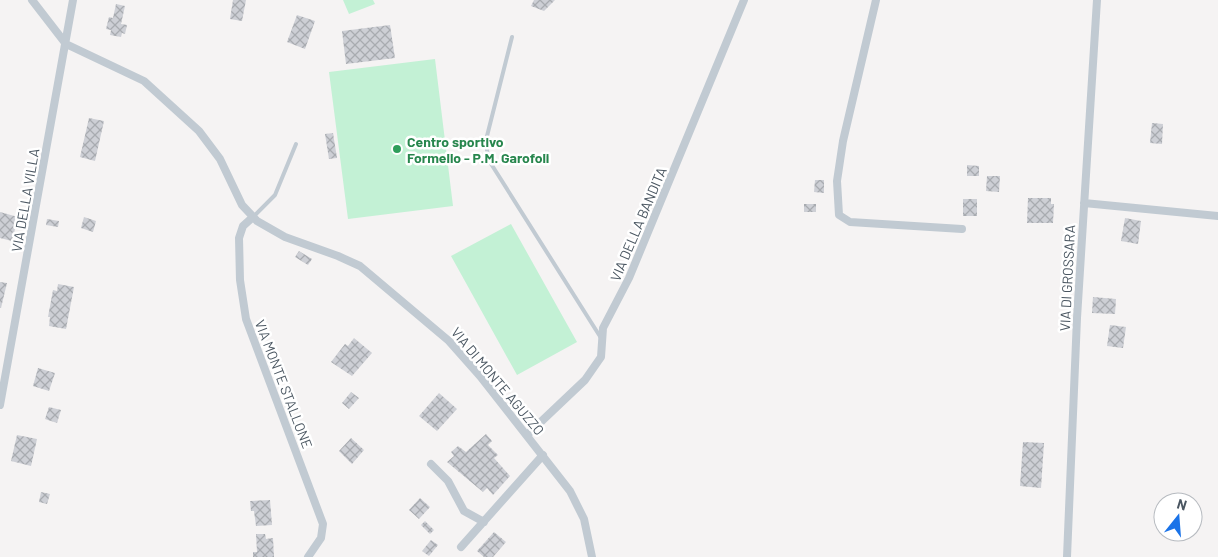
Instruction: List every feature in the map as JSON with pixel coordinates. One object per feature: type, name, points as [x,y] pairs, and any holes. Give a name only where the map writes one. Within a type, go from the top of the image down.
[{"type":"street","points":[[32,0],[66,44]]},
{"type":"street","name":"VIA DELLA VILLA","points":[[0,405],[73,0]]},
{"type":"street","name":"VIA DELLA BANDITA","points":[[526,435],[593,370],[602,354],[601,338],[603,328],[629,278],[744,0]]},
{"type":"street","points":[[876,0],[843,142],[837,181],[839,215],[844,220],[854,222],[962,229]]},
{"type":"street","name":"VIA DI GROSSARA","points":[[1066,557],[1084,203],[1097,0]]},
{"type":"street","name":"VIA DI MONTE AGUZZO","points":[[66,44],[130,73],[158,92],[208,142],[223,164],[239,201],[253,217],[284,237],[348,260],[370,273],[449,341],[543,455],[577,503],[584,518],[592,557]]},
{"type":"street","points":[[1084,203],[1218,216]]},
{"type":"street","name":"VIA MONTE STALLONE","points":[[253,217],[243,226],[239,238],[243,303],[255,348],[323,524],[320,540],[308,557]]},
{"type":"street","points":[[460,547],[543,455]]},
{"type":"street","points":[[431,464],[447,480],[464,511],[484,522]]},
{"type":"lane","points":[[512,37],[486,140],[488,159],[601,338]]},
{"type":"lane","points":[[253,217],[275,195],[296,144]]},
{"type":"green space","points":[[343,0],[373,0],[375,4],[349,14]]},
{"type":"green space","points":[[435,59],[453,206],[348,219],[329,72]]},
{"type":"green space","points":[[511,224],[577,342],[517,375],[451,256]]},
{"type":"building","points":[[233,0],[246,0],[242,21],[230,19]]},
{"type":"building","points":[[534,0],[555,0],[544,11],[531,6]]},
{"type":"building","points":[[116,4],[125,6],[121,24],[127,25],[125,34],[122,33],[121,37],[110,35],[111,30],[106,29],[109,17],[113,18]]},
{"type":"building","points":[[297,15],[315,21],[305,49],[287,42]]},
{"type":"building","points":[[390,25],[395,58],[346,64],[342,31]]},
{"type":"building","points":[[89,118],[104,121],[95,161],[80,157]]},
{"type":"building","points":[[1152,123],[1163,124],[1162,144],[1150,143]]},
{"type":"building","points":[[333,133],[337,158],[329,159],[325,134]]},
{"type":"building","points":[[967,165],[979,166],[979,176],[967,176]]},
{"type":"building","points":[[987,176],[1000,176],[999,192],[986,191]]},
{"type":"building","points":[[815,180],[824,180],[824,193],[814,192]]},
{"type":"building","points":[[1028,198],[1051,198],[1051,204],[1054,204],[1053,223],[1027,223]]},
{"type":"building","points":[[963,199],[977,199],[977,216],[963,216]]},
{"type":"building","points":[[804,204],[816,204],[816,212],[804,212]]},
{"type":"building","points":[[0,212],[18,217],[12,241],[0,238]]},
{"type":"building","points":[[84,217],[96,221],[93,232],[81,228]]},
{"type":"building","points":[[1125,218],[1141,221],[1138,244],[1121,241]]},
{"type":"building","points":[[47,219],[59,221],[58,227],[46,225]]},
{"type":"building","points":[[299,251],[312,259],[308,265],[295,257]]},
{"type":"building","points":[[0,282],[7,283],[1,308],[0,308]]},
{"type":"building","points":[[58,284],[74,287],[66,329],[49,326],[50,317],[48,317],[53,290],[57,291]]},
{"type":"building","points":[[1093,297],[1116,299],[1115,314],[1092,313]]},
{"type":"building","points":[[1110,325],[1126,327],[1123,348],[1107,346]]},
{"type":"building","points":[[354,338],[372,353],[352,376],[331,362],[345,344],[348,346]]},
{"type":"building","points":[[38,368],[55,373],[49,391],[33,386]]},
{"type":"building","points":[[351,392],[359,398],[349,409],[342,403]]},
{"type":"building","points":[[439,393],[457,409],[437,431],[419,416]]},
{"type":"building","points":[[49,407],[61,410],[57,423],[45,419]]},
{"type":"building","points":[[486,434],[492,441],[488,445],[498,455],[494,458],[510,476],[493,495],[487,488],[483,492],[447,462],[454,456],[451,452],[458,446],[466,452]]},
{"type":"building","points":[[17,435],[37,439],[31,466],[11,461]]},
{"type":"building","points":[[351,438],[364,450],[352,464],[339,451]]},
{"type":"building","points":[[1023,442],[1044,443],[1041,488],[1020,486]]},
{"type":"building","points":[[41,492],[50,494],[47,504],[39,502]]},
{"type":"building","points":[[420,498],[430,507],[419,519],[409,510]]},
{"type":"building","points":[[270,500],[272,525],[256,526],[254,511],[251,511],[250,501]]},
{"type":"building","points":[[425,521],[434,530],[430,534],[421,525]]},
{"type":"building","points":[[494,532],[506,542],[493,557],[484,557],[477,551]]},
{"type":"building","points":[[256,534],[265,534],[266,539],[273,538],[274,557],[253,557],[253,552],[257,552]]},
{"type":"building","points":[[431,540],[438,545],[429,556],[422,551]]},
{"type":"place","name":"Centro sportivo Formello - P.M. Garofoli","points":[[397,149]]}]
